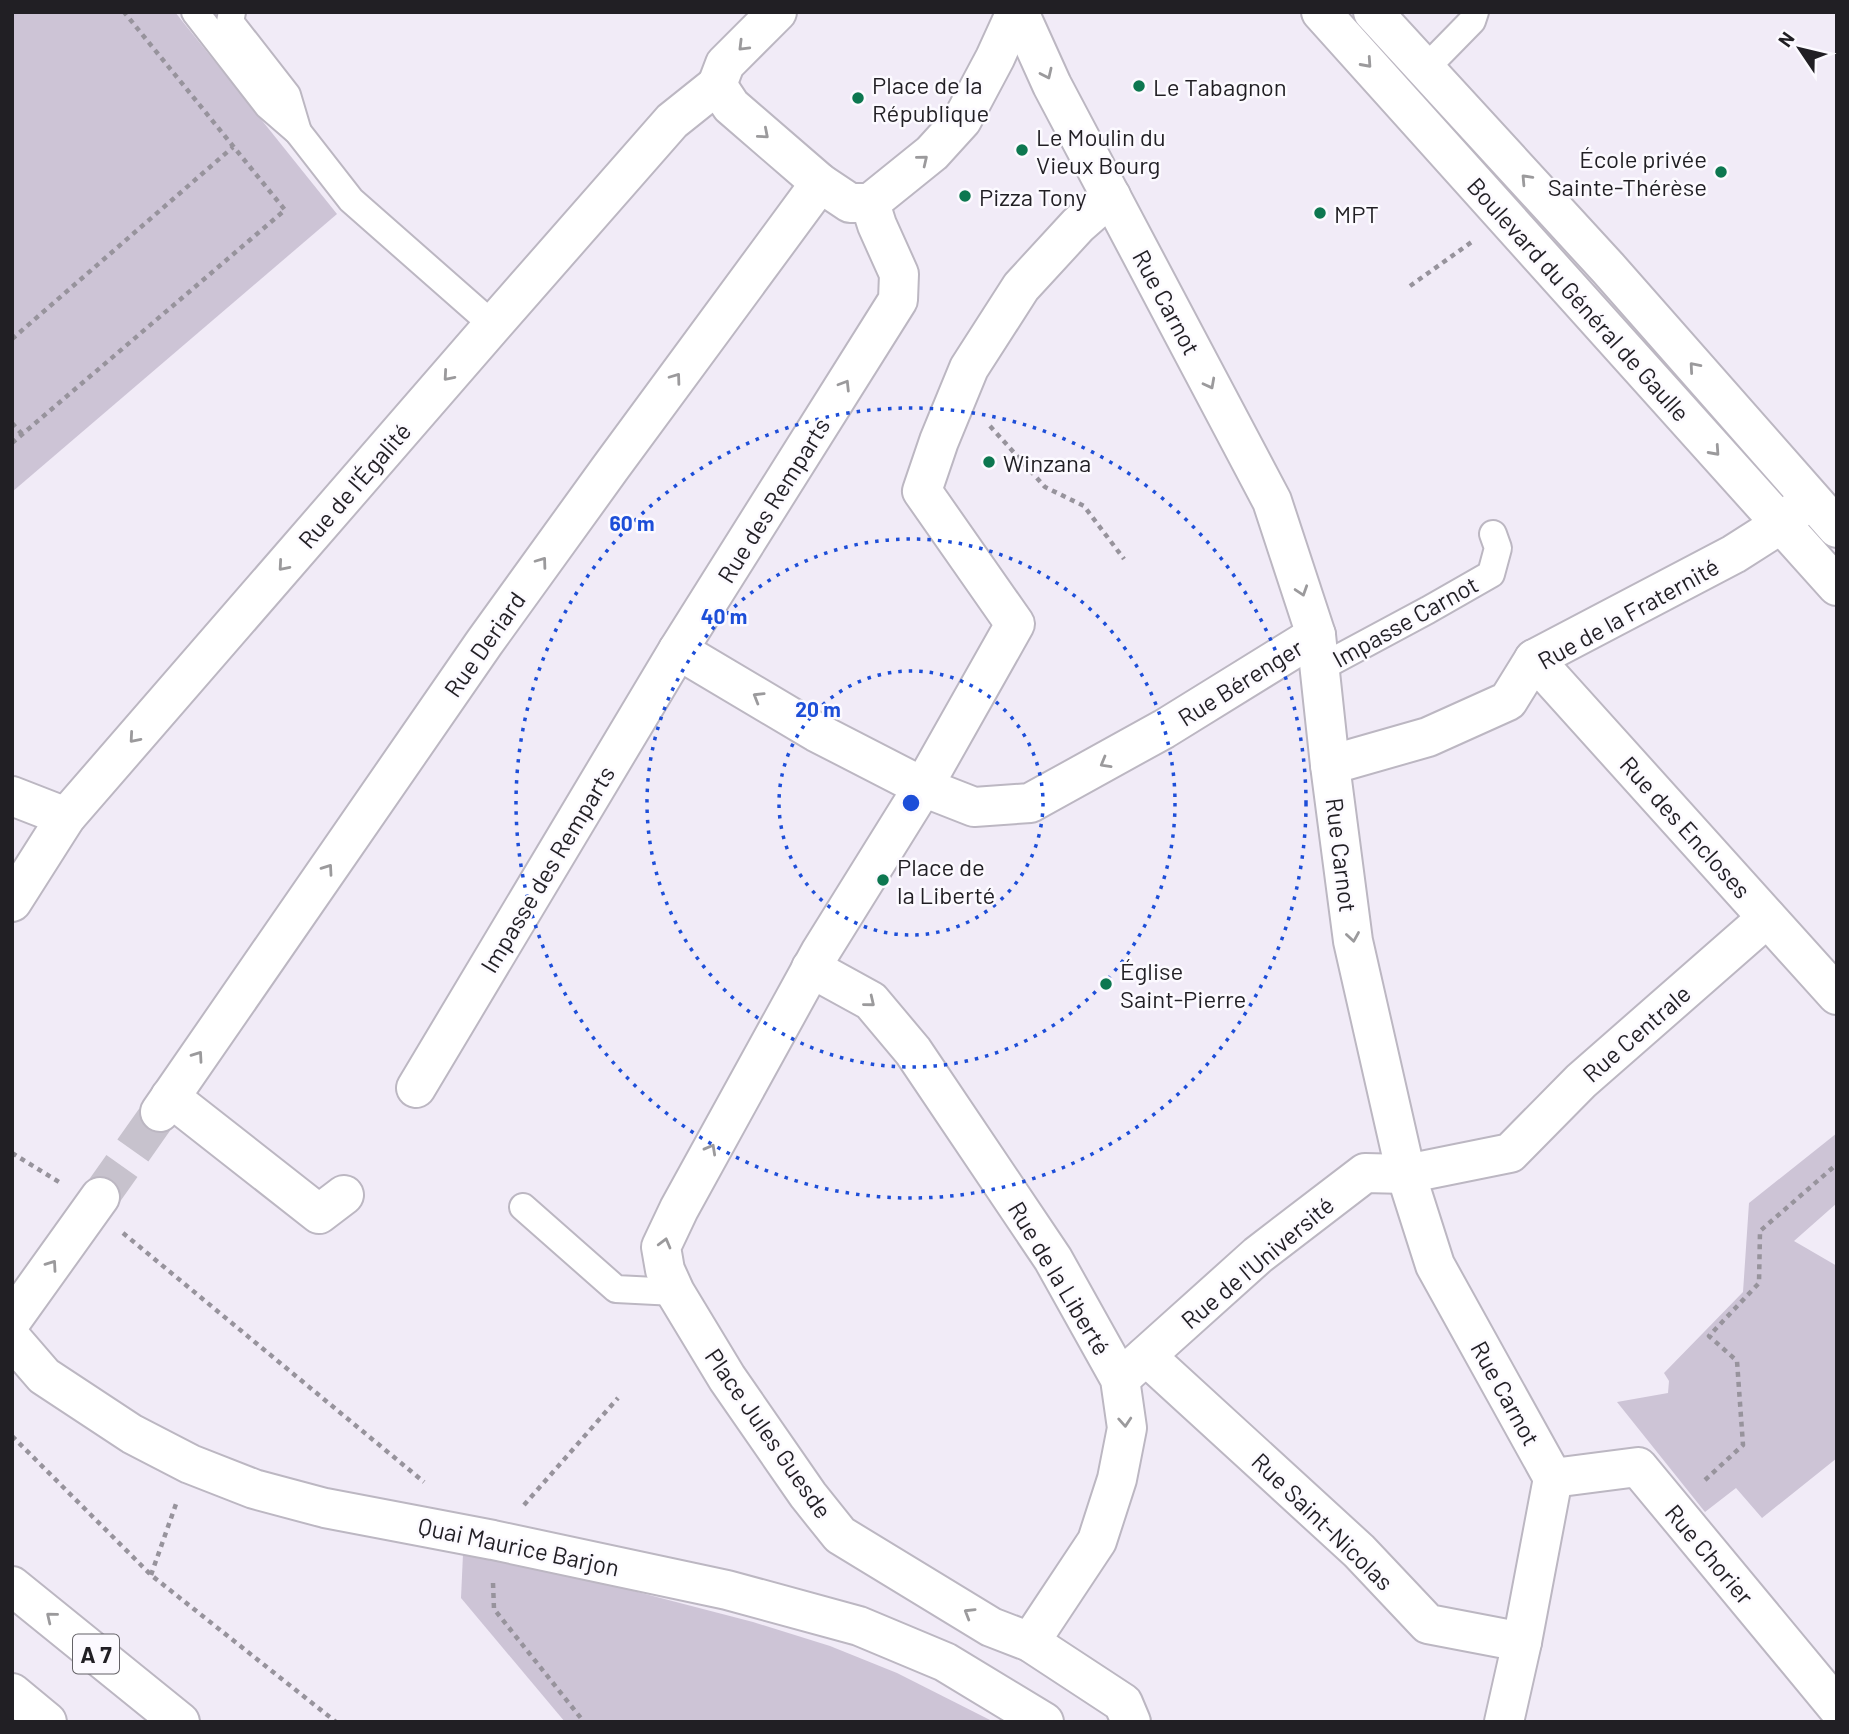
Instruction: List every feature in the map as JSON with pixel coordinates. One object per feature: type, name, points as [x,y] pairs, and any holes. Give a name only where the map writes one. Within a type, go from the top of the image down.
[{"type":"main road","points":[[777,12],[725,64],[717,85],[731,106],[820,183],[850,203],[870,203],[932,153],[962,120],[1017,12]]},
{"type":"main road","name":"Rue Carnot","points":[[1017,12],[1052,86],[1272,501],[1318,651],[1353,941],[1406,1174],[1435,1265],[1553,1478]]},
{"type":"main road","name":"Boulevard du Général de Gaulle","points":[[1321,12],[1837,586]]},
{"type":"main road","name":"Boulevard du Général de Gaulle","points":[[1373,12],[1608,268],[1837,528]]},
{"type":"main road","name":"Rue de l'Égalité","points":[[12,902],[66,817],[493,324],[673,121],[717,85]]},
{"type":"main road","name":"Rue Deriard","points":[[344,1195],[319,1214],[165,1105],[484,643],[820,183]]},
{"type":"main road","points":[[811,968],[923,787],[1015,624],[922,491],[939,441],[969,368],[1021,288],[1078,225],[1111,196]]},
{"type":"main road","name":"Rue des Remparts","points":[[678,650],[898,300],[899,274],[870,203]]},
{"type":"main road","name":"Rue de la Fraternité","points":[[1330,765],[1428,737],[1508,701],[1534,659],[1734,555],[1781,524],[1810,498]]},
{"type":"main road","points":[[678,650],[816,732],[923,787]]},
{"type":"main road","name":"Impasse des Remparts","points":[[416,1088],[678,650]]},
{"type":"main road","name":"Rue Bérenger","points":[[923,787],[974,807],[1030,803],[1164,729],[1318,651]]},
{"type":"main road","name":"Rue des Encloses","points":[[1534,659],[1837,995]]},
{"type":"main road","points":[[12,796],[66,817]]},
{"type":"main road","name":"Rue Centrale","points":[[1510,1153],[1581,1081],[1767,918]]},
{"type":"main road","name":"Place Jules Guesde","points":[[811,968],[678,1209],[661,1247],[665,1270],[674,1292],[727,1378],[808,1495],[840,1535],[991,1627],[1030,1642],[1123,1703],[1131,1722]]},
{"type":"main road","name":"Rue de la Liberté","points":[[811,968],[871,1001],[913,1051],[1053,1259],[1133,1367],[1127,1428],[1116,1479],[1097,1541],[1030,1642]]},
{"type":"main road","name":"Rue de l'Université","points":[[1133,1367],[1258,1255],[1365,1173],[1406,1174],[1510,1153]]},
{"type":"main road","points":[[12,1320],[96,1202]]},
{"type":"main road","name":"Quai Maurice Barjon","points":[[12,1339],[44,1376],[132,1434],[190,1464],[254,1489],[326,1508],[493,1540],[727,1590],[859,1626],[945,1662],[1044,1722]]},
{"type":"main road","name":"Rue Saint-Nicolas","points":[[1133,1367],[1359,1551],[1428,1625],[1522,1642]]},
{"type":"main road","name":"Rue Chorier","points":[[1553,1478],[1638,1467],[1837,1707]]},
{"type":"main road","points":[[1504,1722],[1553,1478]]},
{"type":"main road","name":"A 7","points":[[12,1586],[180,1722]]},
{"type":"main road","points":[[12,1693],[47,1722]]},
{"type":"lane","points":[[195,12],[268,106],[298,132],[351,200],[493,324]]},
{"type":"lane","points":[[232,12],[230,22],[288,95],[298,132]]},
{"type":"lane","points":[[1424,69],[1473,17]]},
{"type":"lane","name":"Impasse Carnot","points":[[1318,651],[1428,610],[1491,574],[1498,548],[1493,534]]},
{"type":"lane","points":[[523,1207],[616,1289],[674,1292]]},
{"type":"path","points":[[12,443],[285,210],[124,12]]},
{"type":"path","points":[[12,339],[233,146]]},
{"type":"path","points":[[1410,286],[1506,219]]},
{"type":"path","points":[[959,392],[1045,487],[1084,506],[1124,559]]},
{"type":"path","points":[[12,423],[22,434]]},
{"type":"path","points":[[12,1153],[96,1202],[430,1487]]},
{"type":"path","points":[[1673,1510],[1743,1445],[1737,1361],[1709,1336],[1759,1283],[1760,1231],[1837,1164]]},
{"type":"path","points":[[584,1722],[494,1609],[493,1540],[618,1398]]},
{"type":"path","points":[[12,1436],[151,1575],[335,1722]]},
{"type":"path","points":[[151,1575],[190,1464]]},
{"type":"shaded area","points":[[12,12],[175,12],[337,214],[12,492]]},
{"type":"shaded area","points":[[1837,1133],[1837,1203],[1794,1241],[1837,1266],[1837,1458],[1762,1518],[1736,1488],[1705,1512],[1617,1402],[1668,1393],[1669,1381],[1664,1373],[1743,1292],[1749,1203]]},
{"type":"shaded area","points":[[463,1554],[526,1563],[753,1622],[830,1646],[897,1673],[994,1722],[565,1722],[461,1598]]},
{"type":"tunnel","points":[[100,1197],[160,1112]]},
{"type":"place","name":"Le Tabagnon","points":[[1139,86]]},
{"type":"place","name":"Place de la République","points":[[858,98]]},
{"type":"place","name":"Le Moulin du Vieux Bourg","points":[[1022,150]]},
{"type":"place","name":"École privée Sainte-Thérèse","points":[[1721,172]]},
{"type":"place","name":"Pizza Tony","points":[[965,196]]},
{"type":"place","name":"MPT","points":[[1320,213]]},
{"type":"place","name":"Winzana","points":[[989,462]]},
{"type":"place","name":"Place de la Liberté","points":[[883,880]]},
{"type":"place","name":"Église Saint-Pierre","points":[[1106,984]]}]
